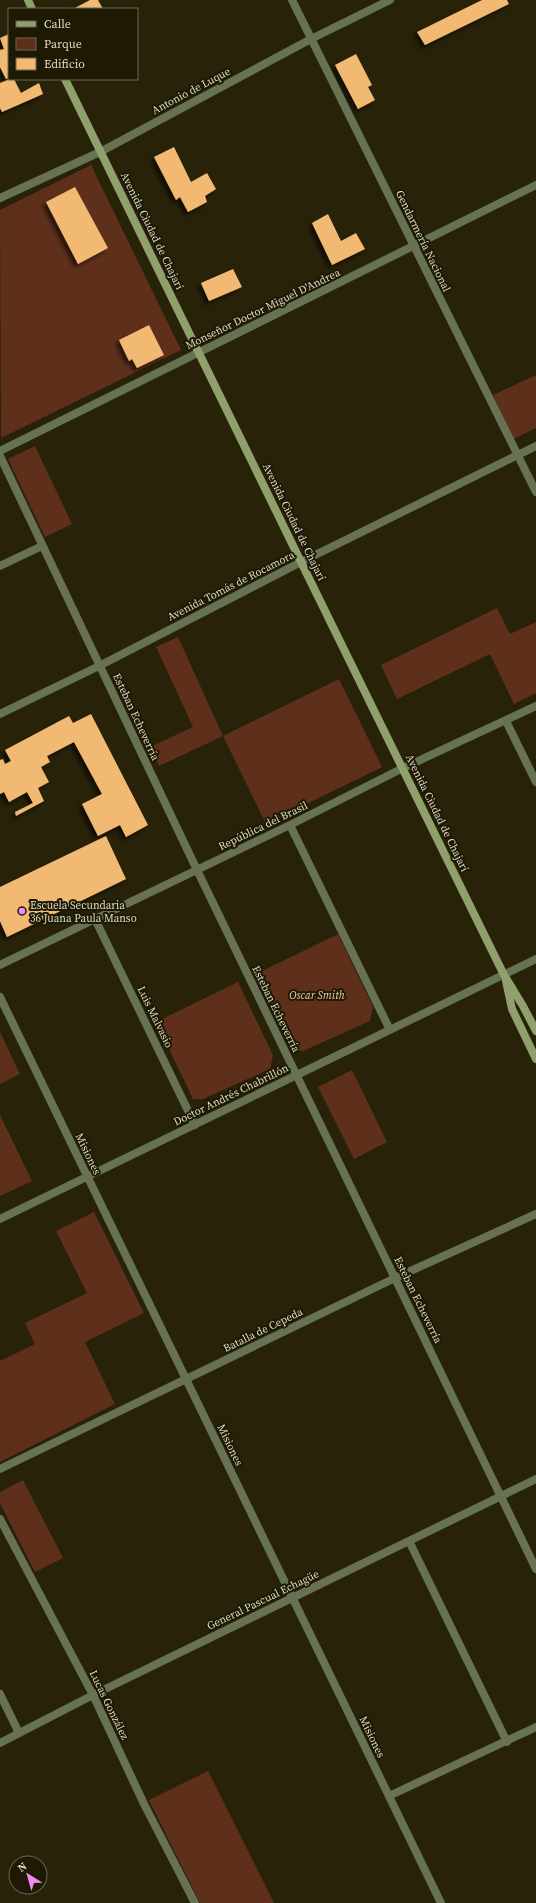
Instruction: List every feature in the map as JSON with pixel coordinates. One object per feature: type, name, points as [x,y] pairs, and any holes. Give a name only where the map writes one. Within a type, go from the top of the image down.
[{"type":"main road","name":"Avenida Ciudad de Chajarí","points":[[66,80],[100,152],[300,562],[504,975],[524,1006],[536,1031]]},
{"type":"main road","name":"Avenida Ciudad de Chajarí","points":[[504,975],[512,1009],[536,1059]]},
{"type":"street","name":"Gendarmería Nacional","points":[[292,0],[536,492]]},
{"type":"street","name":"Antonio de Luque","points":[[0,198],[100,152],[311,39],[390,0]]},
{"type":"street","name":"Monseñor Doctor Miguel D'Andrea","points":[[0,451],[414,247],[536,185]]},
{"type":"street","name":"Avenida Tomás de Rocamora","points":[[0,714],[99,666],[300,562],[536,446]]},
{"type":"street","name":"Esteban Echeverría","points":[[0,456],[196,870],[536,1569]]},
{"type":"street","points":[[0,566],[42,546]]},
{"type":"street","name":"República del Brasil","points":[[0,965],[290,825],[403,768],[536,706]]},
{"type":"street","points":[[506,721],[536,782]]},
{"type":"street","points":[[290,825],[390,1030]]},
{"type":"street","name":"Luis Malvasio","points":[[95,919],[195,1125]]},
{"type":"street","name":"Doctor Andrés Chabrillón","points":[[0,1219],[536,959]]},
{"type":"street","name":"Misiones","points":[[0,997],[185,1380],[441,1903]]},
{"type":"street","name":"Batalla de Cepeda","points":[[0,1469],[395,1278],[536,1214]]},
{"type":"street","name":"General Pascual Echagüe","points":[[0,1743],[93,1695],[536,1479]]},
{"type":"street","name":"Lucas González","points":[[0,1518],[93,1695],[144,1804],[195,1903]]},
{"type":"street","points":[[409,1541],[507,1742]]},
{"type":"street","points":[[0,1694],[19,1733]]},
{"type":"street","points":[[389,1796],[536,1728]]},
{"type":"green space","points":[[91,165],[181,350],[1,438],[0,210]]},
{"type":"green space","points":[[536,375],[536,428],[513,439],[493,395]]},
{"type":"green space","points":[[35,446],[72,524],[45,537],[8,459]]},
{"type":"green space","points":[[497,608],[510,634],[536,622],[536,693],[514,704],[490,654],[397,699],[381,665]]},
{"type":"green space","points":[[178,637],[223,736],[159,766],[150,747],[193,727],[156,647]]},
{"type":"green space","points":[[339,679],[382,767],[266,824],[223,736]]},
{"type":"green space","name":"Oscar Smith","points":[[338,934],[373,1007],[370,1021],[303,1051],[293,1051],[256,974]]},
{"type":"green space","points":[[238,982],[273,1055],[270,1069],[203,1099],[193,1099],[156,1022]]},
{"type":"green space","points":[[0,1032],[20,1074],[0,1084]]},
{"type":"green space","points":[[352,1070],[387,1142],[354,1159],[318,1087]]},
{"type":"green space","points":[[0,1115],[32,1181],[0,1196]]},
{"type":"green space","points":[[94,1212],[144,1313],[85,1342],[115,1404],[0,1462],[0,1361],[35,1344],[25,1323],[87,1293],[56,1231]]},
{"type":"green space","points":[[23,1480],[63,1558],[35,1572],[0,1503],[0,1492]]},
{"type":"green space","points":[[208,1771],[274,1903],[200,1903],[149,1800]]},
{"type":"building","points":[[90,0],[98,0],[102,8],[75,8]]},
{"type":"building","points":[[482,0],[507,0],[509,4],[425,45],[417,32]]},
{"type":"building","points":[[8,34],[8,78],[6,79],[0,67],[0,50],[4,49],[0,38]]},
{"type":"building","points":[[356,54],[372,85],[368,87],[375,100],[358,109],[335,65]]},
{"type":"building","points":[[8,80],[14,80],[21,93],[39,83],[43,94],[2,112],[0,108],[0,83]]},
{"type":"building","points":[[174,147],[191,182],[207,173],[216,189],[205,196],[207,202],[188,212],[180,197],[176,200],[154,157]]},
{"type":"building","points":[[75,187],[108,248],[78,264],[46,202]]},
{"type":"building","points":[[328,214],[341,241],[356,233],[365,249],[332,265],[312,223]]},
{"type":"building","points":[[233,269],[242,287],[209,301],[201,283]]},
{"type":"building","points":[[149,325],[164,355],[137,368],[132,359],[129,361],[119,340]]},
{"type":"building","points":[[91,714],[148,825],[126,837],[120,825],[98,836],[82,804],[102,794],[74,742],[47,756],[50,762],[41,767],[49,782],[38,788],[44,801],[16,816],[15,812],[33,803],[27,792],[9,802],[4,792],[0,794],[0,760],[3,759],[5,764],[11,761],[5,750],[69,716],[73,723]]},
{"type":"building","points":[[106,836],[126,879],[7,937],[0,921],[0,887]]},
{"type":"place","name":"Escuela Secundaria 36 Juana Paula Manso","points":[[22,911]]}]
